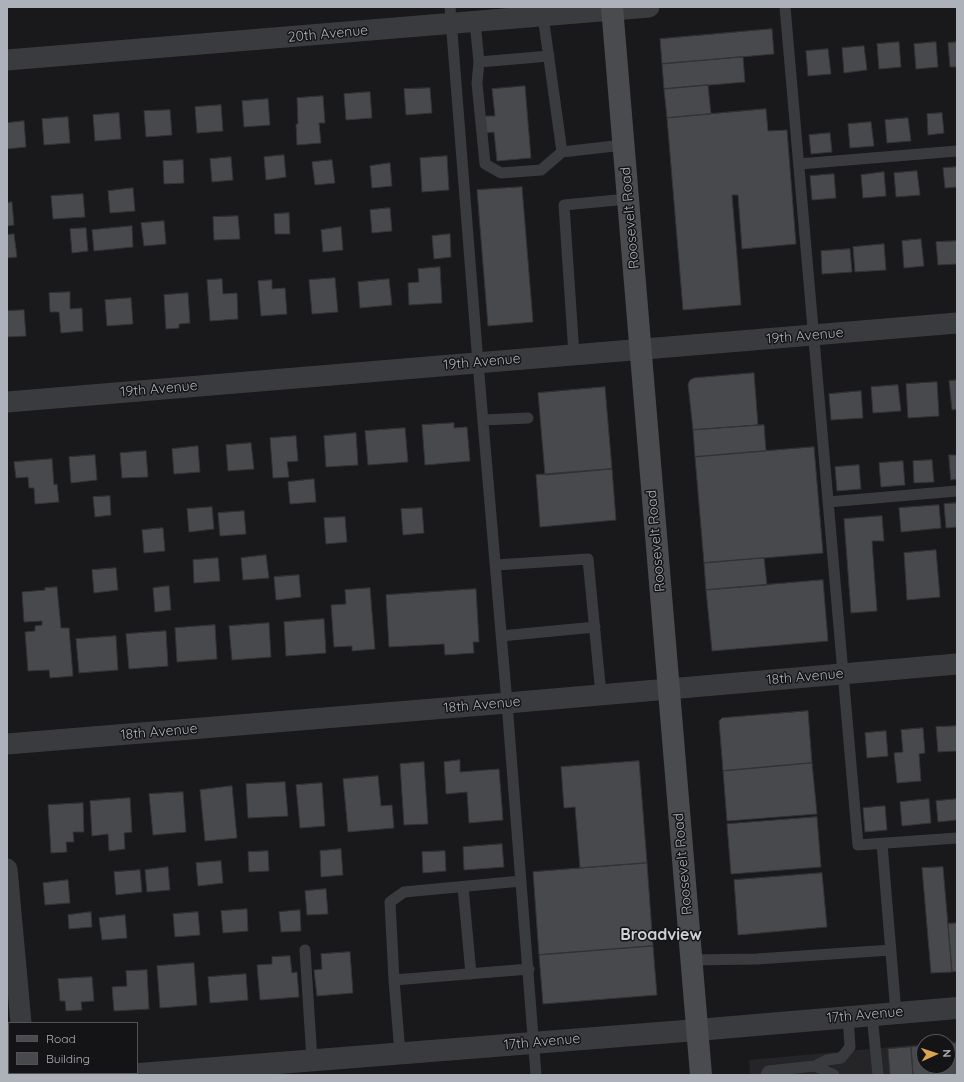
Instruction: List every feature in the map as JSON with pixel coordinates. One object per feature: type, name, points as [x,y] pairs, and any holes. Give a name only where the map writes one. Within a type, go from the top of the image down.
[{"type":"main road","name":"Roosevelt Road","points":[[612,9],[701,1075]]},
{"type":"street","name":"20th Avenue","points":[[7,60],[450,15],[475,22],[649,7]]},
{"type":"street","name":"19th Avenue","points":[[7,402],[957,323]]},
{"type":"street","name":"18th Avenue","points":[[7,744],[957,664]]},
{"type":"street","points":[[7,869],[21,1022]]},
{"type":"street","name":"17th Avenue","points":[[126,1075],[957,1008]]},
{"type":"lane","points":[[785,7],[858,846],[957,838]]},
{"type":"lane","points":[[450,15],[502,636],[529,969],[536,1075]]},
{"type":"lane","points":[[543,16],[562,152]]},
{"type":"lane","points":[[475,22],[479,62],[477,83],[485,164],[501,173],[541,170],[562,152],[623,145]]},
{"type":"lane","points":[[479,62],[549,56]]},
{"type":"lane","points":[[799,164],[957,151]]},
{"type":"lane","points":[[574,355],[564,205],[628,199]]},
{"type":"lane","points":[[483,420],[528,418]]},
{"type":"lane","points":[[828,502],[957,491]]},
{"type":"lane","points":[[496,565],[588,559],[601,695]]},
{"type":"lane","points":[[502,636],[595,627]]},
{"type":"lane","points":[[882,844],[896,1013]]},
{"type":"lane","points":[[400,1053],[390,902],[404,892],[521,881]]},
{"type":"lane","points":[[462,887],[471,974]]},
{"type":"lane","points":[[305,950],[312,1060]]},
{"type":"lane","points":[[691,960],[757,959],[891,950]]},
{"type":"lane","points":[[394,980],[529,969]]},
{"type":"lane","points":[[872,1015],[878,1075]]},
{"type":"lane","points":[[766,1075],[768,1071],[815,1066],[828,1060],[841,1058],[850,1047],[848,1017]]},
{"type":"lane","points":[[815,1066],[834,1075]]},
{"type":"shaded area","points":[[956,1041],[957,1075],[750,1075],[749,1060],[916,1045],[916,1074],[956,1074]]},
{"type":"building","points":[[772,29],[774,54],[662,64],[660,39]]},
{"type":"building","points":[[899,42],[901,67],[879,69],[877,44]]},
{"type":"building","points":[[936,42],[938,67],[916,69],[914,44]]},
{"type":"building","points":[[957,42],[957,67],[950,67],[948,43]]},
{"type":"building","points":[[864,46],[867,70],[844,73],[842,48]]},
{"type":"building","points":[[828,49],[831,74],[808,76],[806,51]]},
{"type":"building","points":[[743,57],[745,82],[664,89],[662,64]]},
{"type":"building","points":[[708,85],[711,114],[667,118],[664,89]]},
{"type":"building","points":[[525,86],[531,158],[497,161],[494,132],[485,133],[484,116],[495,116],[492,89]]},
{"type":"building","points":[[430,88],[432,113],[406,115],[404,89]]},
{"type":"building","points":[[370,92],[372,118],[346,120],[344,94]]},
{"type":"building","points":[[323,96],[325,123],[319,123],[321,143],[297,145],[297,98]]},
{"type":"building","points":[[268,99],[270,125],[244,127],[242,101]]},
{"type":"building","points":[[221,105],[223,131],[197,133],[195,107]]},
{"type":"building","points":[[766,109],[768,131],[787,130],[796,244],[742,249],[738,195],[732,195],[741,305],[683,310],[667,118]]},
{"type":"building","points":[[170,110],[172,135],[146,137],[144,111]]},
{"type":"building","points":[[119,113],[121,139],[95,141],[93,115]]},
{"type":"building","points":[[942,113],[944,133],[928,135],[927,114]]},
{"type":"building","points":[[68,117],[70,143],[44,145],[42,119]]},
{"type":"building","points":[[908,118],[911,141],[887,143],[885,120]]},
{"type":"building","points":[[24,121],[26,147],[7,149],[7,123]]},
{"type":"building","points":[[871,122],[874,146],[850,148],[848,124]]},
{"type":"building","points":[[830,133],[832,152],[811,154],[809,135]]},
{"type":"building","points":[[284,155],[286,177],[266,180],[264,157]]},
{"type":"building","points":[[447,156],[449,190],[422,192],[420,158]]},
{"type":"building","points":[[231,157],[233,180],[212,182],[210,159]]},
{"type":"building","points":[[183,160],[184,183],[164,184],[163,161]]},
{"type":"building","points":[[332,160],[335,183],[315,185],[312,162]]},
{"type":"building","points":[[390,163],[392,186],[372,188],[370,166]]},
{"type":"building","points":[[957,167],[957,187],[945,188],[943,168]]},
{"type":"building","points":[[917,171],[920,195],[896,197],[894,173]]},
{"type":"building","points":[[884,172],[886,196],[863,198],[861,175]]},
{"type":"building","points":[[834,174],[836,198],[812,200],[810,176]]},
{"type":"building","points":[[522,187],[533,322],[488,326],[477,190]]},
{"type":"building","points":[[133,188],[135,211],[110,213],[108,191]]},
{"type":"building","points":[[83,194],[85,217],[53,219],[51,196]]},
{"type":"building","points":[[12,202],[14,225],[7,226],[7,203]]},
{"type":"building","points":[[390,208],[392,231],[372,233],[370,210]]},
{"type":"building","points":[[289,213],[290,234],[275,234],[274,214]]},
{"type":"building","points":[[238,216],[240,239],[214,240],[213,217]]},
{"type":"building","points":[[164,221],[166,244],[144,246],[141,223]]},
{"type":"building","points":[[132,226],[133,247],[94,251],[92,230]]},
{"type":"building","points":[[341,227],[343,250],[323,252],[321,230]]},
{"type":"building","points":[[86,228],[88,251],[72,253],[70,229]]},
{"type":"building","points":[[14,234],[17,257],[7,258],[7,235]]},
{"type":"building","points":[[450,234],[451,257],[434,259],[432,236]]},
{"type":"building","points":[[921,239],[924,266],[904,268],[902,241]]},
{"type":"building","points":[[957,241],[957,264],[938,265],[936,242]]},
{"type":"building","points":[[884,244],[886,270],[855,272],[853,247]]},
{"type":"building","points":[[850,249],[852,272],[822,274],[821,251]]},
{"type":"building","points":[[440,267],[442,303],[409,305],[408,283],[419,282],[418,269]]},
{"type":"building","points":[[335,278],[338,312],[312,314],[309,280]]},
{"type":"building","points":[[222,279],[223,294],[237,293],[238,319],[210,321],[207,280]]},
{"type":"building","points":[[389,279],[392,305],[360,308],[358,282]]},
{"type":"building","points":[[272,280],[272,289],[285,288],[287,314],[261,316],[258,281]]},
{"type":"building","points":[[70,292],[70,309],[82,308],[83,331],[61,333],[59,312],[50,312],[49,293]]},
{"type":"building","points":[[188,293],[190,323],[179,324],[179,328],[166,329],[164,295]]},
{"type":"building","points":[[131,298],[133,324],[107,326],[105,300]]},
{"type":"building","points":[[24,310],[26,336],[7,337],[7,311]]},
{"type":"building","points":[[754,373],[758,425],[693,430],[688,384],[690,380],[694,378]]},
{"type":"building","points":[[957,380],[957,409],[952,410],[949,381]]},
{"type":"building","points":[[937,382],[939,416],[908,418],[906,384]]},
{"type":"building","points":[[898,385],[901,411],[873,413],[871,387]]},
{"type":"building","points":[[605,387],[612,469],[545,475],[538,393]]},
{"type":"building","points":[[861,391],[863,418],[831,420],[829,394]]},
{"type":"building","points":[[454,423],[454,428],[467,427],[470,461],[425,465],[422,425]]},
{"type":"building","points":[[764,425],[766,451],[695,457],[693,430]]},
{"type":"building","points":[[405,428],[408,462],[368,465],[365,431]]},
{"type":"building","points":[[356,433],[358,465],[326,467],[324,436]]},
{"type":"building","points":[[296,436],[298,461],[287,462],[289,477],[273,478],[270,438]]},
{"type":"building","points":[[251,443],[254,469],[228,471],[226,445]]},
{"type":"building","points":[[198,446],[200,472],[174,474],[172,449]]},
{"type":"building","points":[[814,447],[823,553],[704,563],[695,457]]},
{"type":"building","points":[[146,451],[148,477],[122,478],[120,453]]},
{"type":"building","points":[[95,455],[97,480],[71,483],[69,457]]},
{"type":"building","points":[[949,455],[957,455],[957,479],[951,480]]},
{"type":"building","points":[[52,459],[54,485],[57,484],[59,502],[35,504],[34,488],[29,488],[28,477],[16,478],[14,462]]},
{"type":"building","points":[[932,460],[934,482],[914,483],[913,461]]},
{"type":"building","points":[[903,461],[905,485],[881,487],[879,463]]},
{"type":"building","points":[[859,465],[861,489],[837,491],[835,467]]},
{"type":"building","points":[[612,469],[616,520],[540,527],[536,475]]},
{"type":"building","points":[[314,479],[316,502],[290,504],[288,482]]},
{"type":"building","points":[[110,496],[111,515],[95,517],[93,497]]},
{"type":"building","points":[[957,503],[957,527],[946,528],[944,504]]},
{"type":"building","points":[[939,505],[941,528],[901,532],[899,508]]},
{"type":"building","points":[[212,507],[214,529],[189,532],[187,509]]},
{"type":"building","points":[[422,508],[424,533],[403,535],[401,509]]},
{"type":"building","points":[[244,511],[246,534],[220,536],[218,513]]},
{"type":"building","points":[[882,516],[884,541],[872,541],[877,611],[851,613],[844,519]]},
{"type":"building","points":[[345,517],[347,542],[326,544],[324,518]]},
{"type":"building","points":[[163,528],[165,551],[144,553],[142,530]]},
{"type":"building","points":[[936,550],[940,597],[907,600],[904,553]]},
{"type":"building","points":[[266,555],[269,578],[243,580],[241,558]]},
{"type":"building","points":[[218,558],[220,581],[194,583],[193,560]]},
{"type":"building","points":[[764,558],[767,585],[706,590],[704,563]]},
{"type":"building","points":[[116,568],[118,590],[94,593],[92,570]]},
{"type":"building","points":[[299,575],[301,597],[276,600],[274,577]]},
{"type":"building","points":[[823,580],[828,641],[712,651],[706,590]]},
{"type":"building","points":[[169,586],[171,610],[155,612],[153,588]]},
{"type":"building","points":[[57,587],[61,628],[69,628],[73,676],[50,678],[49,670],[28,671],[25,632],[35,631],[35,626],[42,625],[42,621],[24,622],[22,592],[45,590],[45,588]]},
{"type":"building","points":[[370,588],[375,649],[352,651],[352,646],[334,647],[331,605],[346,604],[345,590]]},
{"type":"building","points":[[476,589],[479,642],[473,642],[474,653],[445,655],[444,644],[389,647],[386,595]]},
{"type":"building","points":[[324,619],[326,653],[286,656],[284,622]]},
{"type":"building","points":[[269,623],[271,657],[232,660],[229,626]]},
{"type":"building","points":[[215,625],[217,659],[177,662],[175,628]]},
{"type":"building","points":[[166,631],[168,666],[129,669],[126,634]]},
{"type":"building","points":[[116,636],[118,670],[79,673],[76,639]]},
{"type":"building","points":[[808,711],[812,763],[723,771],[719,721],[722,718]]},
{"type":"building","points":[[957,726],[957,751],[938,752],[936,727]]},
{"type":"building","points":[[923,728],[925,753],[919,754],[921,781],[897,783],[894,753],[903,752],[901,730]]},
{"type":"building","points":[[886,731],[888,756],[867,758],[865,733]]},
{"type":"building","points":[[460,760],[460,772],[499,769],[503,820],[469,823],[467,792],[446,794],[444,762]]},
{"type":"building","points":[[639,761],[647,863],[580,868],[575,807],[564,808],[561,767]]},
{"type":"building","points":[[424,762],[428,824],[404,825],[400,764]]},
{"type":"building","points":[[812,763],[817,814],[727,821],[723,771]]},
{"type":"building","points":[[378,776],[381,806],[392,805],[394,828],[348,832],[343,779]]},
{"type":"building","points":[[285,782],[288,816],[248,818],[246,784]]},
{"type":"building","points":[[322,783],[325,826],[300,828],[296,785]]},
{"type":"building","points":[[232,786],[237,838],[205,841],[200,790]]},
{"type":"building","points":[[183,792],[186,832],[153,835],[149,794]]},
{"type":"building","points":[[130,798],[132,832],[124,833],[125,849],[109,851],[108,834],[92,836],[90,801]]},
{"type":"building","points":[[929,799],[931,823],[902,826],[900,802]]},
{"type":"building","points":[[957,799],[957,820],[938,822],[936,801]]},
{"type":"building","points":[[83,803],[84,832],[73,832],[74,842],[66,842],[67,852],[51,853],[48,805]]},
{"type":"building","points":[[885,806],[887,830],[865,832],[863,808]]},
{"type":"building","points":[[817,817],[821,867],[731,874],[727,824]]},
{"type":"building","points":[[502,844],[504,867],[464,870],[463,847]]},
{"type":"building","points":[[341,849],[343,875],[321,877],[320,851]]},
{"type":"building","points":[[268,851],[269,871],[249,872],[248,852]]},
{"type":"building","points":[[445,851],[446,871],[423,873],[422,852]]},
{"type":"building","points":[[221,861],[223,883],[198,886],[196,863]]},
{"type":"building","points":[[647,863],[653,946],[539,955],[533,872]]},
{"type":"building","points":[[168,867],[170,890],[147,892],[145,870]]},
{"type":"building","points":[[943,867],[952,972],[931,973],[922,868]]},
{"type":"building","points":[[140,870],[142,892],[116,895],[114,872]]},
{"type":"building","points":[[822,873],[827,927],[738,935],[734,880]]},
{"type":"building","points":[[68,880],[70,903],[45,905],[43,883]]},
{"type":"building","points":[[326,889],[328,914],[307,915],[305,891]]},
{"type":"building","points":[[247,909],[248,931],[223,933],[221,911]]},
{"type":"building","points":[[300,910],[301,931],[281,932],[279,912]]},
{"type":"building","points":[[91,912],[92,927],[69,929],[68,915]]},
{"type":"building","points":[[198,912],[200,935],[175,937],[173,914]]},
{"type":"building","points":[[125,915],[127,938],[102,940],[99,918]]},
{"type":"building","points":[[957,923],[957,971],[952,972],[948,924]]},
{"type":"building","points":[[653,946],[657,995],[543,1004],[539,955]]},
{"type":"building","points":[[350,952],[353,993],[317,996],[314,970],[322,969],[321,954]]},
{"type":"building","points":[[290,956],[292,973],[297,972],[299,997],[260,1000],[257,965],[272,964],[272,957]]},
{"type":"building","points":[[194,963],[197,1005],[160,1008],[157,966]]},
{"type":"building","points":[[147,970],[149,1009],[114,1011],[112,987],[127,986],[126,971]]},
{"type":"building","points":[[246,974],[248,1000],[210,1003],[208,977]]},
{"type":"building","points":[[92,977],[94,1001],[81,1002],[82,1010],[66,1011],[65,1001],[60,1001],[58,979]]},
{"type":"building","points":[[956,1043],[957,1075],[934,1075],[956,1074]]},
{"type":"building","points":[[911,1047],[916,1047],[916,1074],[934,1075],[913,1075]]},
{"type":"building","points":[[911,1047],[913,1075],[890,1075],[888,1049]]},
{"type":"district","name":"Broadview","points":[[661,935]]}]
